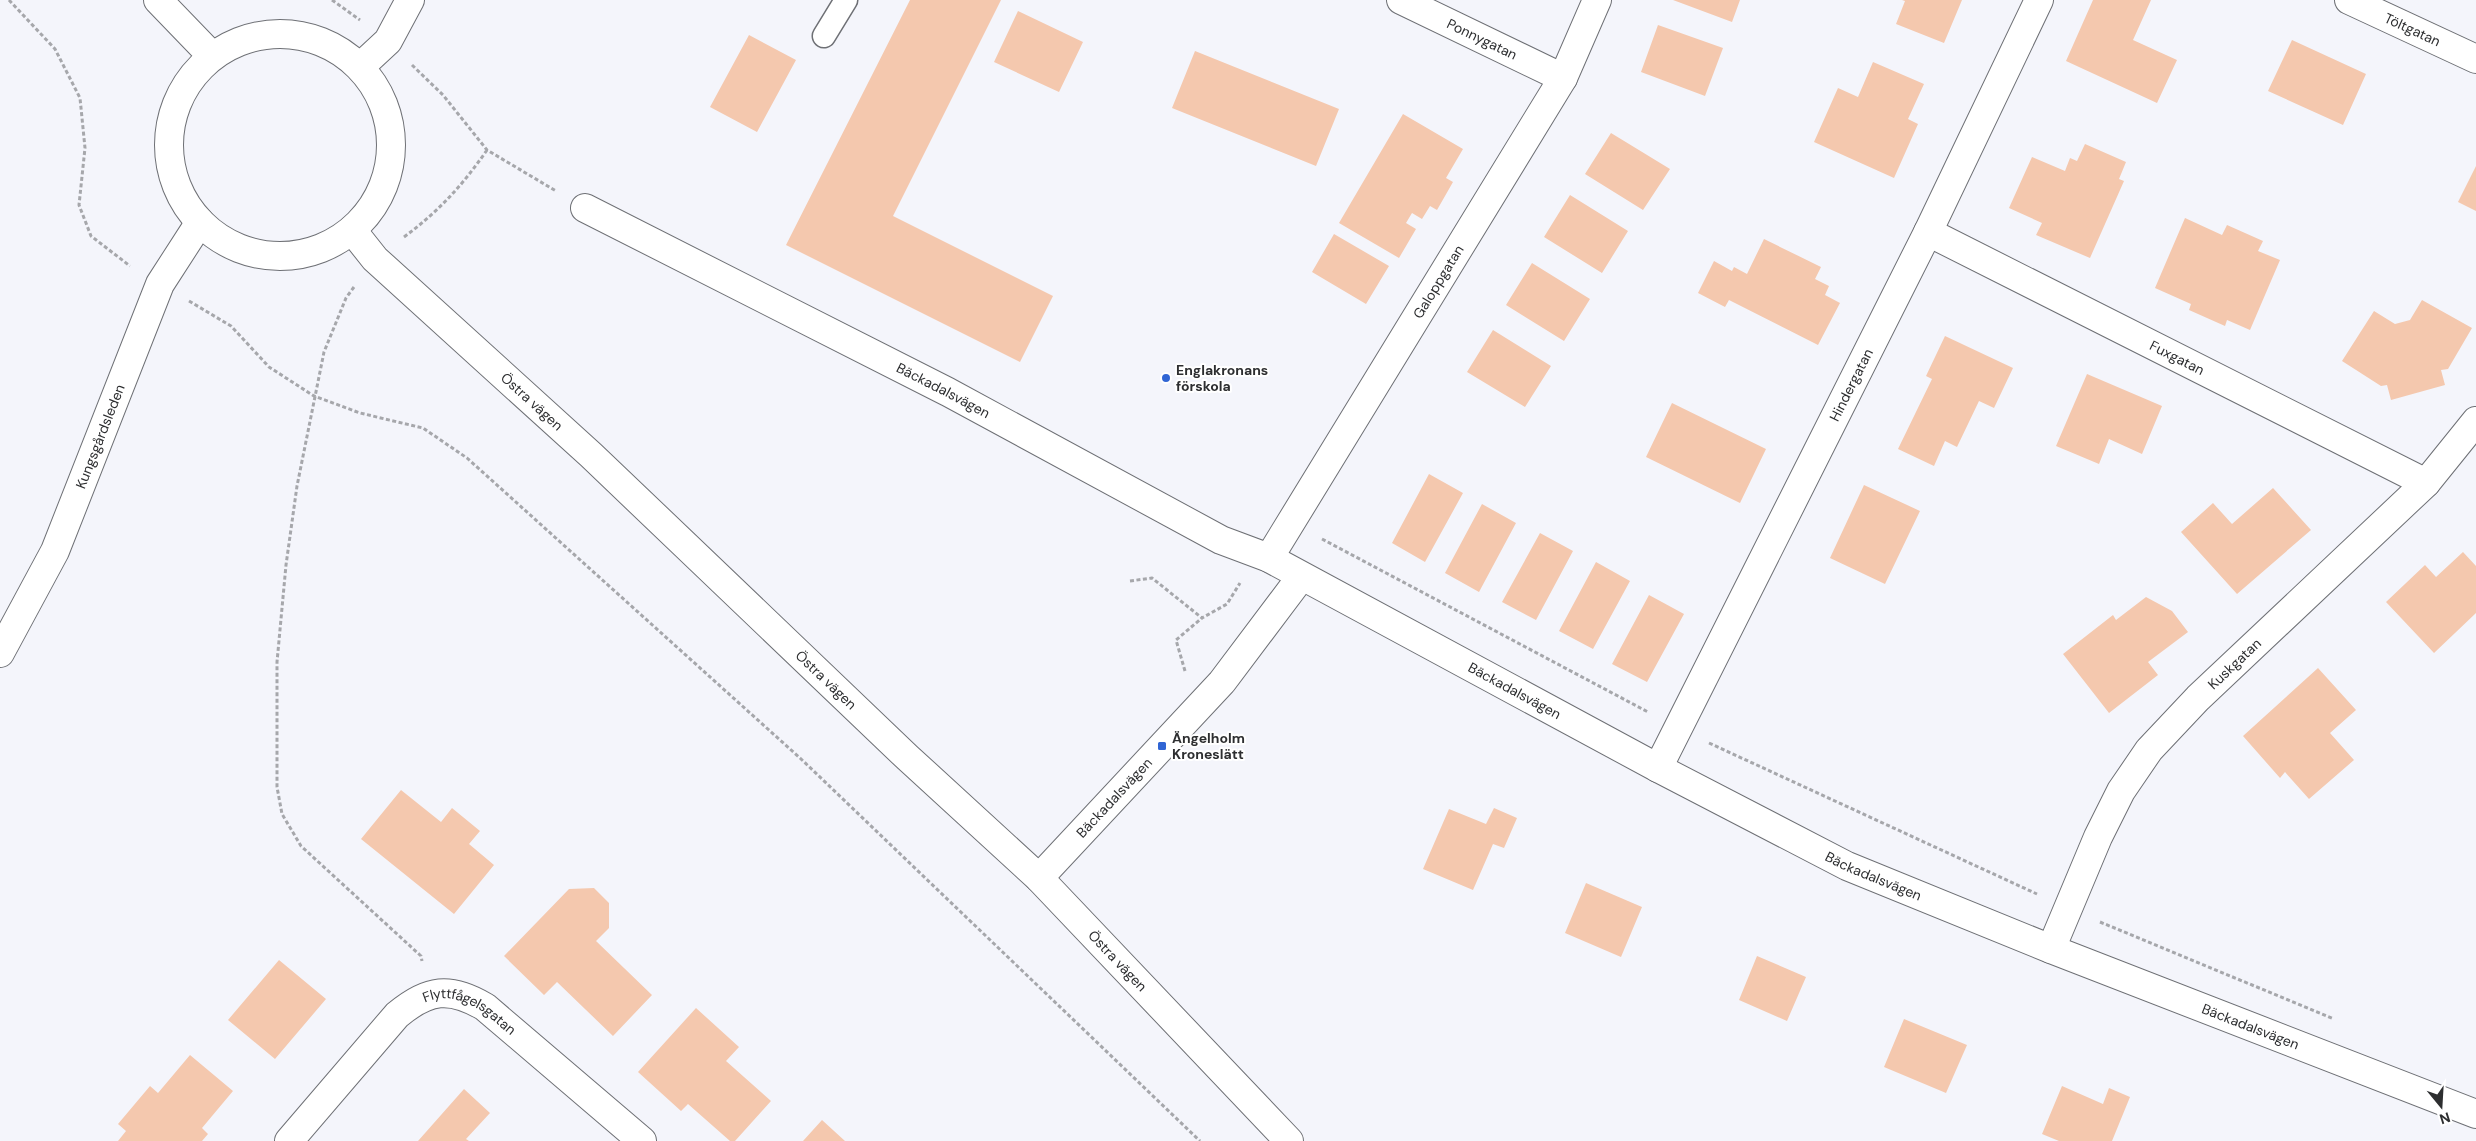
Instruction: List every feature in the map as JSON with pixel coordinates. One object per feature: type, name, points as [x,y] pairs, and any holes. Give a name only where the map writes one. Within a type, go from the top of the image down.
[{"type":"street","points":[[158,0],[212,56]]},
{"type":"street","points":[[360,67],[388,41],[410,0]]},
{"type":"street","name":"Ponnygatan","points":[[1401,0],[1563,78]]},
{"type":"street","name":"Galoppgatan","points":[[1269,558],[1563,78],[1597,0]]},
{"type":"street","name":"Hindergatan","points":[[1658,768],[1928,232],[2039,0]]},
{"type":"street","name":"Töltgatan","points":[[2349,0],[2476,58]]},
{"type":"street","points":[[270,34],[293,34],[329,45],[343,53],[360,67],[381,99],[391,136],[390,160],[378,198],[352,230],[327,246],[307,253],[290,256],[267,255],[230,245],[200,222],[178,190],[168,153],[169,131],[179,97],[189,80],[212,56],[232,44],[270,34]]},
{"type":"street","name":"Bäckadalsvägen","points":[[585,208],[948,392],[1221,540],[1269,558],[1301,577],[1658,768],[1847,866],[2051,950],[2476,1114]]},
{"type":"street","name":"Kungsgårdsleden","points":[[0,653],[55,551],[160,284],[200,222]]},
{"type":"street","name":"Östra vägen","points":[[352,230],[375,259],[591,454],[907,757],[1040,878],[1289,1141]]},
{"type":"street","name":"Fuxgatan","points":[[1928,232],[2426,483]]},
{"type":"street","name":"Kuskgatan","points":[[2051,950],[2067,908],[2106,822],[2122,791],[2149,750],[2192,704],[2426,483],[2476,421]]},
{"type":"street","name":"Bäckadalsvägen","points":[[1040,878],[1222,682],[1301,577]]},
{"type":"street","name":"Flyttfågelsgatan","points":[[289,1141],[397,1015],[416,1000],[432,994],[447,992],[468,997],[485,1007],[642,1141]]},
{"type":"lane","points":[[824,36],[846,0]]},
{"type":"path","points":[[9,0],[55,49],[80,98],[86,148],[79,205],[91,236],[118,258],[231,326],[269,367],[314,396],[360,413],[423,428],[467,458],[800,758],[1200,1141]]},
{"type":"path","points":[[332,0],[388,41],[442,95],[488,150],[585,208]]},
{"type":"path","points":[[432,994],[421,956],[301,846],[287,825],[279,802],[276,728],[277,662],[286,565],[314,396],[324,352],[343,306],[366,267],[434,215],[454,196],[488,150]]},
{"type":"path","points":[[1291,523],[1678,728],[2067,908],[2340,1022]]},
{"type":"path","points":[[1188,680],[1176,640],[1202,618],[1227,604],[1242,579],[1221,540]]},
{"type":"path","points":[[1130,581],[1152,578],[1202,618]]},
{"type":"building","points":[[910,0],[1001,0],[893,216],[1053,296],[1020,362],[786,245]]},
{"type":"building","points":[[1673,0],[1740,0],[1732,22]]},
{"type":"building","points":[[1902,0],[1962,0],[1944,43],[1896,24],[1905,1]]},
{"type":"building","points":[[2093,0],[2151,0],[2133,40],[2177,60],[2157,103],[2066,61]]},
{"type":"building","points":[[1018,11],[1083,42],[1059,92],[994,62]]},
{"type":"building","points":[[1658,25],[1723,48],[1705,96],[1641,72]]},
{"type":"building","points":[[749,35],[796,60],[757,132],[710,107]]},
{"type":"building","points":[[2292,40],[2366,74],[2343,125],[2268,91]]},
{"type":"building","points":[[1195,51],[1339,109],[1316,166],[1172,108]]},
{"type":"building","points":[[1873,62],[1924,84],[1908,119],[1918,124],[1894,178],[1814,142],[1838,88],[1858,97]]},
{"type":"building","points":[[1403,114],[1463,149],[1446,178],[1453,182],[1437,210],[1430,206],[1422,219],[1412,213],[1406,223],[1416,229],[1399,258],[1339,223]]},
{"type":"building","points":[[1611,133],[1670,169],[1643,210],[1585,174]]},
{"type":"building","points":[[2085,144],[2126,162],[2119,179],[2124,181],[2090,258],[2036,235],[2042,223],[2009,208],[2032,157],[2065,171],[2070,158],[2077,161]]},
{"type":"building","points":[[2476,166],[2476,211],[2458,202]]},
{"type":"building","points":[[1570,195],[1628,231],[1602,273],[1544,237]]},
{"type":"building","points":[[2185,218],[2222,235],[2227,225],[2263,241],[2258,251],[2280,260],[2250,330],[2227,320],[2225,326],[2189,310],[2191,304],[2155,288]]},
{"type":"building","points":[[1334,234],[1389,266],[1366,304],[1312,272]]},
{"type":"building","points":[[1764,239],[1821,267],[1815,279],[1829,286],[1825,295],[1840,303],[1818,345],[1729,300],[1725,307],[1698,293],[1714,261],[1732,271],[1734,267],[1747,274]]},
{"type":"building","points":[[1532,263],[1590,299],[1564,341],[1506,305]]},
{"type":"building","points":[[2422,300],[2472,328],[2448,369],[2441,370],[2445,385],[2391,400],[2387,385],[2381,386],[2342,361],[2374,311],[2395,324],[2410,320]]},
{"type":"building","points":[[1493,330],[1551,366],[1525,407],[1467,372]]},
{"type":"building","points":[[1945,336],[2013,368],[1994,408],[1979,401],[1957,447],[1945,441],[1934,466],[1898,449],[1932,379],[1926,376]]},
{"type":"building","points":[[2087,374],[2162,406],[2142,454],[2109,439],[2099,464],[2056,446]]},
{"type":"building","points":[[1672,403],[1766,449],[1740,503],[1646,457]]},
{"type":"building","points":[[1429,474],[1463,493],[1425,562],[1392,543]]},
{"type":"building","points":[[1864,485],[1920,511],[1885,584],[1830,558]]},
{"type":"building","points":[[2273,488],[2311,530],[2237,594],[2181,532],[2213,503],[2232,524]]},
{"type":"building","points":[[1482,504],[1516,523],[1479,592],[1445,573]]},
{"type":"building","points":[[1540,533],[1573,551],[1536,620],[1502,602]]},
{"type":"building","points":[[2463,552],[2476,566],[2476,613],[2434,653],[2386,602],[2425,565],[2436,577]]},
{"type":"building","points":[[1596,562],[1630,581],[1593,649],[1559,631]]},
{"type":"building","points":[[1649,595],[1684,614],[1647,682],[1612,664]]},
{"type":"building","points":[[2146,597],[2172,611],[2188,632],[2148,662],[2158,675],[2109,713],[2063,654],[2113,615],[2116,620]]},
{"type":"building","points":[[2318,668],[2356,710],[2330,733],[2354,760],[2309,799],[2285,772],[2280,778],[2243,736]]},
{"type":"building","points":[[401,790],[441,822],[452,808],[480,831],[469,844],[494,865],[454,914],[361,839]]},
{"type":"building","points":[[1494,808],[1517,818],[1504,848],[1493,844],[1473,890],[1423,869],[1449,809],[1486,824]]},
{"type":"building","points":[[1586,883],[1642,907],[1621,957],[1565,933]]},
{"type":"building","points":[[594,888],[609,903],[609,928],[596,941],[652,995],[613,1036],[557,982],[544,995],[504,956],[569,889]]},
{"type":"building","points":[[1757,956],[1806,977],[1787,1021],[1739,1000]]},
{"type":"building","points":[[279,960],[326,999],[275,1059],[228,1020]]},
{"type":"building","points":[[696,1008],[739,1047],[726,1061],[771,1101],[735,1141],[730,1141],[688,1104],[681,1111],[638,1072]]},
{"type":"building","points":[[1904,1019],[1967,1045],[1946,1093],[1884,1067]]},
{"type":"building","points":[[190,1055],[233,1091],[202,1128],[208,1134],[202,1141],[118,1141],[126,1131],[118,1124],[150,1086],[158,1093]]},
{"type":"building","points":[[2062,1086],[2103,1104],[2109,1088],[2130,1097],[2112,1141],[2059,1141],[2042,1134]]},
{"type":"building","points":[[464,1089],[490,1113],[466,1139],[469,1141],[418,1141]]},
{"type":"building","points":[[822,1120],[845,1141],[803,1141]]},
{"type":"place","name":"Englakronans förskola","points":[[1166,378]]},
{"type":"place","name":"Ängelholm Kroneslätt","points":[[1162,746]]}]
